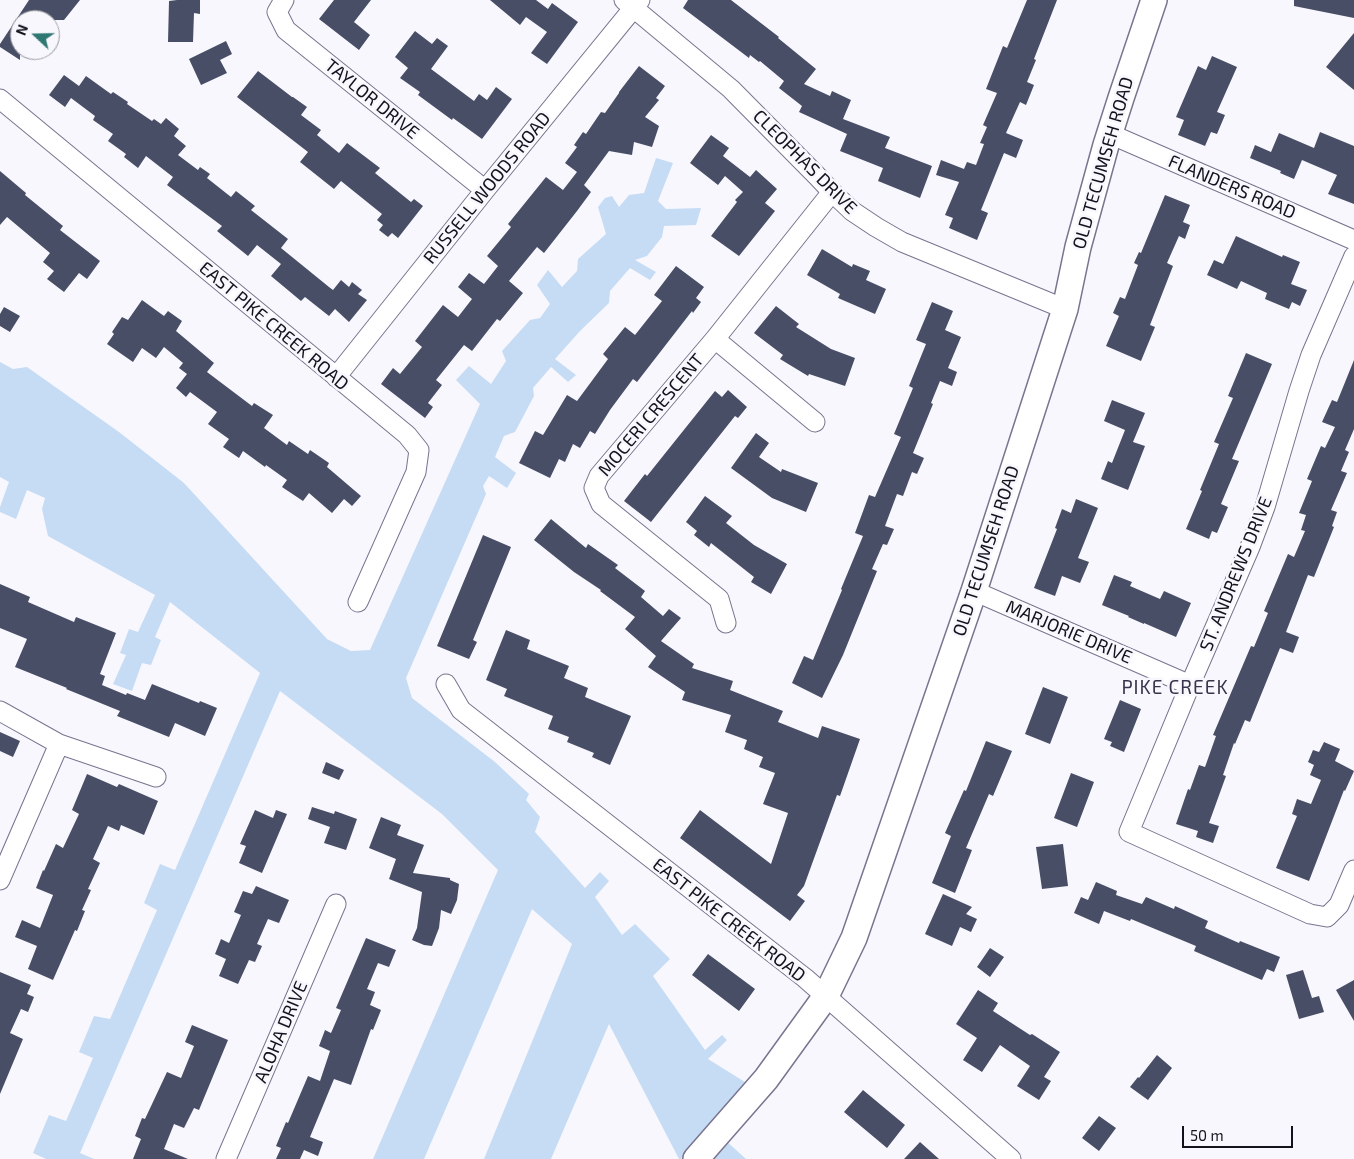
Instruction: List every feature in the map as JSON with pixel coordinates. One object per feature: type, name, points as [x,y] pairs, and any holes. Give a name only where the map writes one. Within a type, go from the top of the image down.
[{"type":"main road","name":"OLD TECUMSEH ROAD","points":[[696,1159],[766,1079],[826,996],[854,938],[974,591],[1065,309],[1078,247],[1110,134],[1154,0]]},
{"type":"street","name":"TAYLOR DRIVE","points":[[284,0],[277,12],[286,30],[485,190]]},
{"type":"street","name":"RUSSELL WOODS ROAD","points":[[336,377],[632,3]]},
{"type":"street","name":"CLEOPHAS DRIVE","points":[[632,3],[731,89],[852,211],[902,242],[1065,309]]},
{"type":"street","name":"EAST PIKE CREEK ROAD","points":[[0,99],[407,434],[419,450],[416,472],[358,602]]},
{"type":"street","name":"FLANDERS ROAD","points":[[1110,134],[1354,240]]},
{"type":"street","name":"MOCERI CRESCENT","points":[[726,623],[718,599],[601,504],[594,488],[599,476],[715,339],[832,192]]},
{"type":"street","name":"ST. ANDREWS DRIVE","points":[[1354,256],[1311,355],[1298,391],[1265,507],[1250,547],[1190,684],[1129,832],[1310,914],[1327,917],[1339,905],[1354,870]]},
{"type":"street","points":[[715,339],[814,422]]},
{"type":"street","name":"MARJORIE DRIVE","points":[[974,591],[1190,684]]},
{"type":"street","name":"EAST PIKE CREEK ROAD","points":[[446,684],[461,710],[826,996],[1011,1159]]},
{"type":"street","points":[[0,711],[59,744],[156,777]]},
{"type":"street","points":[[0,880],[59,744]]},
{"type":"street","name":"ALOHA DRIVE","points":[[226,1159],[336,904]]},
{"type":"water","points":[[656,158],[673,163],[658,201],[666,209],[701,208],[696,225],[664,226],[662,237],[647,256],[635,260],[656,272],[650,280],[630,268],[610,291],[609,303],[555,359],[576,375],[568,382],[551,367],[533,388],[534,396],[515,432],[504,436],[495,457],[516,473],[507,488],[489,476],[483,486],[486,494],[406,678],[412,698],[495,762],[529,794],[526,800],[540,817],[535,832],[585,888],[600,872],[609,881],[595,897],[622,935],[635,924],[670,959],[653,976],[705,1050],[722,1035],[727,1040],[708,1059],[745,1082],[681,1159],[679,1159],[609,1024],[551,1159],[484,1159],[572,944],[532,909],[424,1159],[373,1159],[498,870],[442,814],[280,691],[80,1153],[94,1159],[46,1159],[33,1153],[49,1115],[66,1121],[93,1058],[79,1052],[94,1016],[110,1019],[157,910],[144,903],[160,864],[175,870],[260,673],[170,602],[155,637],[161,640],[151,665],[142,663],[132,691],[113,684],[126,655],[120,653],[129,629],[138,632],[155,595],[48,536],[42,509],[45,498],[27,490],[16,519],[0,512],[9,482],[0,477],[0,362],[13,369],[27,367],[119,432],[184,483],[327,639],[351,651],[370,650],[480,404],[456,380],[469,366],[491,384],[506,361],[502,351],[530,320],[540,318],[550,304],[537,285],[548,270],[562,287],[577,271],[578,259],[606,234],[598,207],[605,198],[612,196],[619,207],[629,195],[644,193]]},
{"type":"water","points":[[725,1140],[746,1159],[710,1159]]},
{"type":"building","points":[[29,0],[80,0],[64,20],[60,20],[60,10],[22,10]]},
{"type":"building","points":[[200,0],[200,14],[194,13],[193,42],[168,42],[169,1]]},
{"type":"building","points":[[334,0],[371,0],[354,22],[370,35],[359,50],[319,19]]},
{"type":"building","points":[[490,0],[536,0],[548,9],[552,3],[578,22],[547,64],[531,53],[547,32],[526,17],[520,25]]},
{"type":"building","points":[[688,0],[731,0],[779,37],[816,69],[804,84],[830,96],[832,91],[851,100],[843,119],[890,137],[885,148],[932,166],[920,198],[878,181],[883,168],[840,151],[847,134],[799,112],[802,106],[779,88],[784,81],[760,61],[750,55],[749,58],[683,8]]},
{"type":"building","points":[[1027,0],[1057,0],[1027,82],[1034,85],[1026,105],[1020,102],[1006,133],[1023,140],[1016,158],[1004,153],[981,210],[988,213],[977,240],[949,228],[953,218],[945,215],[959,182],[936,175],[941,160],[964,169],[967,162],[976,165],[984,144],[980,143],[987,127],[983,125],[997,93],[986,89],[1003,46],[1007,48]]},
{"type":"building","points":[[1294,0],[1354,0],[1354,18],[1294,6]]},
{"type":"building","points":[[10,29],[10,54],[0,47]]},
{"type":"building","points":[[415,31],[432,44],[437,38],[448,46],[431,69],[474,101],[479,94],[487,100],[496,87],[512,99],[482,139],[418,95],[420,92],[400,78],[408,68],[395,57]]},
{"type":"building","points":[[1354,33],[1354,90],[1326,67]]},
{"type":"building","points":[[226,41],[232,54],[220,60],[227,73],[201,85],[189,59]]},
{"type":"building","points":[[1212,56],[1237,67],[1217,112],[1225,115],[1217,134],[1211,132],[1205,146],[1178,135],[1184,120],[1176,117],[1198,66],[1206,70]]},
{"type":"building","points":[[639,66],[665,86],[656,98],[659,100],[645,117],[659,126],[652,147],[634,142],[632,155],[609,151],[584,185],[591,192],[577,211],[544,253],[537,247],[509,281],[523,293],[500,321],[497,319],[472,351],[464,345],[436,380],[442,385],[428,403],[433,407],[425,418],[381,384],[393,368],[400,374],[422,347],[415,341],[443,305],[458,317],[472,299],[458,287],[469,273],[484,284],[498,266],[487,256],[511,227],[508,224],[546,177],[563,190],[577,172],[565,163],[577,147],[574,145],[583,132],[586,134],[601,112],[605,113]]},
{"type":"building","points":[[258,71],[307,107],[301,115],[321,130],[317,135],[339,153],[347,143],[380,168],[375,173],[411,202],[414,199],[423,206],[398,238],[392,233],[388,237],[379,230],[383,225],[377,220],[382,214],[341,181],[334,189],[300,162],[308,152],[237,97]]},
{"type":"building","points":[[64,75],[79,86],[86,76],[111,94],[113,92],[128,102],[127,104],[152,121],[154,119],[161,124],[166,118],[179,129],[174,136],[186,146],[178,155],[198,170],[200,167],[210,174],[207,178],[231,197],[236,191],[255,206],[251,210],[288,239],[281,248],[329,287],[333,290],[341,280],[349,287],[352,282],[362,290],[358,294],[367,300],[349,322],[335,309],[329,316],[305,297],[301,301],[271,276],[281,264],[257,245],[248,256],[217,231],[222,226],[167,185],[173,177],[146,156],[138,168],[124,157],[126,154],[108,141],[113,134],[93,120],[95,116],[71,98],[65,107],[49,95]]},
{"type":"building","points":[[1320,132],[1354,146],[1354,204],[1328,194],[1337,175],[1302,160],[1294,179],[1280,173],[1281,171],[1250,158],[1255,145],[1271,152],[1279,133],[1314,148]]},
{"type":"building","points":[[711,135],[729,148],[723,156],[750,177],[756,170],[777,189],[765,203],[775,211],[739,256],[711,236],[737,202],[735,200],[743,192],[725,176],[718,185],[690,163]]},
{"type":"building","points":[[0,171],[26,193],[25,195],[63,226],[60,230],[100,261],[87,279],[79,273],[64,292],[47,279],[54,271],[43,262],[50,253],[7,217],[0,225]]},
{"type":"building","points":[[1165,195],[1190,205],[1183,222],[1190,225],[1185,239],[1179,236],[1167,263],[1173,266],[1150,325],[1155,327],[1141,361],[1106,346],[1119,316],[1113,313],[1120,297],[1125,299],[1138,265],[1134,263],[1139,252],[1141,253]]},
{"type":"building","points":[[1236,236],[1282,257],[1283,255],[1300,262],[1291,284],[1307,290],[1300,306],[1292,302],[1289,309],[1265,299],[1267,293],[1241,281],[1237,289],[1207,275],[1214,260],[1223,264]]},
{"type":"building","points":[[822,249],[852,267],[853,264],[870,271],[866,280],[886,289],[875,314],[838,298],[840,294],[807,275]]},
{"type":"building","points":[[676,266],[704,287],[696,298],[701,302],[693,313],[692,311],[637,382],[633,379],[595,434],[590,431],[580,448],[573,444],[565,462],[559,459],[550,478],[519,463],[535,431],[543,435],[567,395],[577,401],[608,359],[603,354],[625,327],[635,335],[662,301],[654,295]]},
{"type":"building","points":[[142,300],[164,316],[168,311],[182,321],[176,331],[214,363],[207,372],[252,406],[254,403],[273,415],[264,428],[287,445],[289,441],[308,454],[310,450],[329,463],[327,467],[361,496],[352,506],[344,499],[332,513],[309,493],[303,501],[282,487],[287,480],[266,465],[265,467],[243,451],[239,458],[223,447],[229,439],[208,424],[217,412],[190,392],[186,397],[176,388],[187,374],[179,368],[183,363],[164,347],[156,358],[142,348],[133,362],[107,344],[122,317],[128,320]]},
{"type":"building","points":[[932,302],[953,311],[945,330],[961,337],[948,368],[957,372],[952,386],[940,381],[931,403],[933,404],[913,453],[924,458],[917,474],[912,472],[903,496],[897,494],[885,526],[894,529],[887,545],[883,544],[872,569],[877,571],[843,655],[822,698],[792,683],[804,656],[813,660],[863,536],[855,533],[869,495],[875,497],[901,437],[894,434],[913,388],[909,386],[926,344],[916,340]]},
{"type":"building","points":[[776,306],[799,324],[796,327],[831,349],[855,358],[845,386],[809,374],[808,376],[780,359],[783,355],[754,333]]},
{"type":"building","points":[[4,307],[20,316],[10,332],[0,326],[0,314]]},
{"type":"building","points":[[1246,353],[1272,364],[1232,459],[1239,461],[1221,504],[1228,507],[1217,533],[1212,531],[1209,539],[1186,529],[1219,444],[1214,442],[1233,398],[1228,396]]},
{"type":"building","points":[[1354,360],[1354,429],[1345,450],[1349,452],[1341,471],[1347,473],[1331,510],[1337,512],[1332,526],[1334,527],[1314,577],[1308,575],[1286,632],[1299,637],[1293,653],[1280,648],[1250,722],[1245,720],[1234,743],[1223,775],[1226,776],[1209,823],[1219,826],[1213,843],[1196,837],[1198,831],[1176,824],[1188,789],[1190,790],[1199,765],[1205,767],[1216,736],[1213,735],[1251,646],[1254,647],[1268,613],[1264,611],[1288,554],[1294,557],[1305,531],[1301,530],[1306,515],[1299,513],[1312,481],[1307,479],[1321,446],[1325,448],[1335,427],[1322,422],[1332,400],[1337,402]]},
{"type":"building","points":[[728,390],[747,407],[738,418],[735,416],[651,522],[624,501],[645,474],[647,476],[715,391],[722,397]]},
{"type":"building","points":[[1112,400],[1145,413],[1133,442],[1145,446],[1128,490],[1101,479],[1108,461],[1112,463],[1125,430],[1104,421]]},
{"type":"building","points":[[756,433],[769,443],[759,457],[781,472],[782,469],[818,483],[806,512],[772,498],[731,468]]},
{"type":"building","points":[[705,496],[732,516],[726,523],[754,545],[787,564],[771,594],[751,582],[754,577],[711,543],[709,547],[694,535],[697,531],[686,522]]},
{"type":"building","points":[[1076,499],[1098,508],[1078,558],[1089,562],[1080,583],[1062,576],[1055,596],[1034,588],[1057,529],[1055,528],[1062,509],[1071,513]]},
{"type":"building","points":[[551,519],[586,548],[588,544],[618,565],[615,568],[645,591],[641,597],[663,616],[669,609],[681,618],[661,641],[694,664],[692,668],[733,681],[730,690],[783,711],[778,722],[818,738],[822,726],[860,739],[840,796],[837,795],[804,886],[797,895],[805,901],[790,921],[680,838],[700,810],[771,864],[788,813],[763,804],[775,773],[759,767],[763,757],[744,749],[747,740],[725,732],[731,715],[682,700],[685,692],[648,667],[656,656],[625,629],[635,617],[534,540]]},
{"type":"building","points":[[483,535],[511,547],[473,640],[477,642],[469,659],[437,646]]},
{"type":"building","points":[[1114,575],[1132,582],[1130,586],[1160,599],[1164,591],[1191,603],[1176,637],[1102,605]]},
{"type":"building","points":[[0,584],[30,597],[28,602],[74,622],[76,617],[116,633],[100,674],[105,676],[102,685],[126,695],[127,693],[145,700],[152,684],[199,703],[200,701],[217,708],[205,736],[175,723],[169,737],[117,716],[120,711],[15,667],[27,639],[0,628]]},
{"type":"building","points":[[506,630],[530,640],[527,649],[569,666],[564,678],[588,688],[585,697],[631,716],[610,765],[592,757],[594,753],[567,742],[569,737],[548,729],[553,716],[504,696],[507,689],[486,680]]},
{"type":"building","points":[[1043,687],[1068,697],[1050,744],[1025,734]]},
{"type":"building","points":[[1120,700],[1141,709],[1124,752],[1110,746],[1112,742],[1104,739]]},
{"type":"building","points":[[0,732],[20,741],[13,757],[0,751]]},
{"type":"building","points":[[986,741],[1012,751],[993,796],[989,794],[966,848],[972,850],[955,893],[932,883],[951,836],[945,833],[964,790],[966,791]]},
{"type":"building","points":[[1324,742],[1340,749],[1335,761],[1354,771],[1344,790],[1309,881],[1276,868],[1297,816],[1292,814],[1297,799],[1311,804],[1321,780],[1310,775],[1314,765],[1308,762],[1313,750],[1319,752]]},
{"type":"building","points":[[326,762],[344,770],[339,780],[322,773]]},
{"type":"building","points":[[1071,773],[1094,782],[1077,827],[1054,818]]},
{"type":"building","points":[[87,774],[117,787],[119,784],[158,801],[144,835],[121,825],[119,831],[108,826],[93,859],[100,863],[88,889],[91,890],[82,910],[85,911],[53,980],[28,969],[37,946],[15,937],[22,920],[40,928],[53,895],[36,888],[56,844],[63,848],[79,814],[72,810]]},
{"type":"building","points":[[312,807],[334,814],[335,811],[357,819],[346,850],[324,843],[330,827],[308,819]]},
{"type":"building","points":[[255,810],[273,818],[276,810],[287,814],[262,873],[239,863],[246,846],[240,844]]},
{"type":"building","points":[[381,817],[401,825],[397,835],[424,845],[413,873],[450,878],[450,880],[459,884],[457,900],[451,914],[441,910],[439,928],[432,946],[412,940],[417,928],[422,892],[389,879],[396,859],[369,848]]},
{"type":"building","points":[[1063,844],[1068,886],[1042,889],[1036,847]]},
{"type":"building","points":[[1096,882],[1117,891],[1116,895],[1142,904],[1146,897],[1174,909],[1175,906],[1208,921],[1205,928],[1239,943],[1240,941],[1280,957],[1274,972],[1267,969],[1262,980],[1194,951],[1196,946],[1131,919],[1130,921],[1104,911],[1099,924],[1074,913],[1081,897],[1088,900]]},
{"type":"building","points":[[256,886],[289,900],[279,923],[268,919],[257,944],[262,946],[255,962],[249,960],[238,984],[219,976],[226,959],[215,954],[221,939],[229,943],[241,915],[234,912],[243,891],[252,894]]},
{"type":"building","points":[[943,894],[972,907],[966,914],[977,919],[971,932],[960,927],[952,946],[925,934]]},
{"type":"building","points":[[366,938],[396,950],[389,967],[378,963],[367,989],[375,992],[370,1005],[381,1010],[373,1030],[371,1029],[351,1085],[334,1079],[310,1137],[323,1142],[318,1156],[304,1150],[300,1159],[276,1159],[281,1148],[276,1146],[308,1076],[320,1081],[330,1051],[319,1046],[325,1030],[331,1033],[341,1010],[336,1008]]},
{"type":"building","points":[[990,948],[1004,957],[990,977],[977,967]]},
{"type":"building","points":[[708,954],[755,989],[739,1011],[692,975]]},
{"type":"building","points":[[1303,970],[1312,998],[1319,996],[1324,1012],[1299,1019],[1286,975]]},
{"type":"building","points":[[0,972],[31,985],[27,994],[34,997],[28,1012],[21,1009],[10,1033],[23,1039],[0,1094]]},
{"type":"building","points":[[1354,980],[1354,1021],[1336,990]]},
{"type":"building","points":[[978,990],[998,1003],[993,1011],[1060,1052],[1044,1077],[1051,1081],[1039,1100],[1017,1086],[1030,1066],[1000,1045],[982,1072],[963,1060],[977,1038],[956,1024]]},
{"type":"building","points":[[192,1025],[228,1040],[199,1110],[194,1108],[184,1128],[174,1124],[164,1149],[188,1159],[133,1159],[141,1139],[135,1136],[142,1118],[145,1119],[167,1072],[181,1078],[194,1046],[185,1042]]},
{"type":"building","points":[[1157,1055],[1172,1068],[1148,1100],[1130,1087]]},
{"type":"building","points":[[863,1090],[905,1125],[887,1148],[844,1112]]},
{"type":"building","points":[[1099,1116],[1116,1128],[1099,1151],[1082,1138]]},
{"type":"building","points":[[920,1142],[939,1159],[904,1159]]},
{"type":"district","name":"PIKE CREEK","points":[[1175,688]]}]
